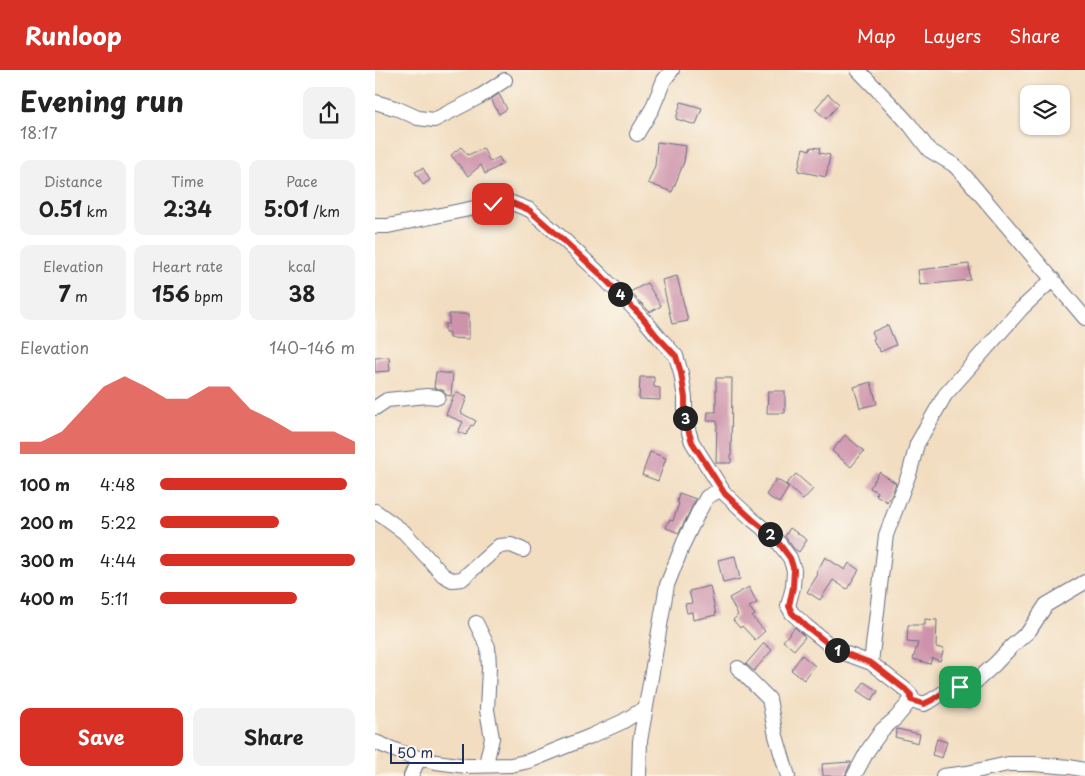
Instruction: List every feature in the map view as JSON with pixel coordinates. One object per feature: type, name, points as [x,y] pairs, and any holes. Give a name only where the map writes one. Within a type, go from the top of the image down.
[{"type":"street","points":[[637,134],[652,109],[664,80],[672,70]]},
{"type":"street","points":[[858,70],[889,102],[929,150],[954,165],[964,174],[1085,318]]},
{"type":"street","points":[[375,102],[418,118],[434,120],[479,97],[505,80]]},
{"type":"street","points":[[375,226],[395,224],[493,204],[512,203],[529,210],[599,273],[642,317],[676,356],[685,398],[685,420],[692,442],[725,494],[775,538],[790,558],[794,570],[789,606],[792,613],[836,650],[871,663],[911,695],[911,700],[896,718],[882,730],[868,750],[854,776]]},
{"type":"street","points":[[871,663],[886,535],[910,471],[917,444],[945,395],[1021,309],[1053,279]]},
{"type":"street","points":[[375,408],[387,400],[427,396],[438,397]]},
{"type":"street","points":[[639,776],[640,741],[667,585],[684,542],[707,497],[722,489]]},
{"type":"street","points":[[375,511],[404,532],[443,575],[453,580],[462,579],[499,546],[511,545],[523,550]]},
{"type":"street","points":[[911,700],[924,704],[946,691],[973,684],[1029,631],[1046,605],[1085,582]]},
{"type":"street","points":[[476,623],[489,647],[487,710],[492,738],[486,764]]},
{"type":"street","points":[[738,668],[769,699],[776,736],[788,776]]},
{"type":"street","points":[[375,742],[390,749],[436,762],[466,766],[511,764],[529,761],[591,736],[622,722],[645,708]]},
{"type":"street","points":[[411,776],[419,758]]},
{"type":"street","points":[[943,776],[967,774],[1008,764],[1070,766],[1085,770]]},
{"type":"building","points":[[499,94],[507,109],[499,114],[491,99]]},
{"type":"building","points":[[828,94],[839,104],[826,119],[815,109]]},
{"type":"building","points":[[681,102],[702,108],[696,125],[676,119]]},
{"type":"building","points":[[657,142],[686,146],[684,162],[672,192],[648,183],[655,166]]},
{"type":"building","points":[[461,147],[468,155],[483,148],[490,162],[499,157],[503,164],[485,174],[481,165],[468,176],[451,155]]},
{"type":"building","points":[[811,147],[820,148],[819,153],[830,155],[826,177],[798,171],[803,148],[810,150]]},
{"type":"building","points":[[423,168],[430,180],[423,185],[415,172]]},
{"type":"building","points":[[969,264],[970,280],[920,285],[918,270]]},
{"type":"building","points":[[677,276],[688,321],[672,324],[662,280]]},
{"type":"building","points":[[647,283],[661,306],[650,312],[630,292]]},
{"type":"building","points":[[449,314],[469,314],[469,339],[449,338],[449,332],[445,332],[445,324],[449,324]]},
{"type":"building","points":[[888,325],[896,345],[880,352],[873,339],[875,338],[872,332]]},
{"type":"building","points":[[389,357],[390,371],[375,372],[375,358]]},
{"type":"building","points":[[436,372],[453,374],[451,396],[446,395],[443,390],[434,388]]},
{"type":"building","points":[[640,377],[654,377],[654,387],[660,388],[660,400],[639,399]]},
{"type":"building","points":[[716,378],[732,378],[731,463],[716,463],[717,421],[707,421],[708,412],[716,412]]},
{"type":"building","points":[[871,382],[877,404],[860,408],[854,387]]},
{"type":"building","points":[[768,391],[785,391],[785,413],[767,413]]},
{"type":"building","points":[[455,392],[467,397],[461,413],[476,421],[473,426],[471,425],[466,435],[458,432],[463,422],[446,415]]},
{"type":"building","points":[[845,435],[864,451],[851,467],[832,451]]},
{"type":"building","points":[[650,452],[666,458],[658,481],[642,475]]},
{"type":"building","points":[[879,472],[896,483],[887,502],[876,495],[877,492],[870,488]]},
{"type":"building","points":[[796,474],[813,489],[803,500],[786,484]]},
{"type":"building","points":[[776,479],[789,487],[779,503],[766,495]]},
{"type":"building","points":[[679,493],[696,499],[679,533],[666,528],[669,520],[673,521],[679,503],[677,502]]},
{"type":"building","points":[[790,528],[807,540],[799,552],[794,549],[785,536]]},
{"type":"building","points":[[735,556],[740,579],[723,583],[718,560]]},
{"type":"building","points":[[825,557],[845,570],[849,563],[859,570],[847,589],[833,580],[820,600],[807,592],[818,574],[816,573]]},
{"type":"building","points":[[710,586],[716,615],[693,620],[692,612],[687,613],[685,604],[692,603],[689,591]]},
{"type":"building","points":[[749,587],[757,603],[749,607],[755,615],[752,617],[765,631],[755,640],[742,626],[740,628],[733,620],[738,615],[729,598]]},
{"type":"building","points":[[925,619],[937,620],[936,647],[944,649],[940,661],[932,658],[930,664],[913,659],[918,643],[907,642],[908,625],[925,625]]},
{"type":"building","points":[[795,627],[805,637],[794,650],[783,641]]},
{"type":"building","points":[[764,643],[772,650],[754,671],[746,664]]},
{"type":"building","points":[[802,655],[815,666],[804,680],[791,670]]},
{"type":"building","points":[[864,682],[878,691],[872,700],[858,691]]},
{"type":"building","points":[[976,692],[969,708],[959,704],[963,696]]},
{"type":"building","points":[[897,729],[920,734],[918,743],[895,737]]},
{"type":"building","points":[[937,739],[947,742],[942,758],[932,755]]},
{"type":"building","points":[[851,762],[845,776],[823,776],[822,764]]},
{"type":"route","points":[[493,204],[512,203],[529,210],[599,273],[642,317],[676,356],[685,398],[685,420],[692,442],[725,494],[775,538],[790,558],[794,570],[789,606],[792,613],[836,650],[871,663],[906,690],[911,695],[911,700],[924,704],[946,691],[960,687]]}]
